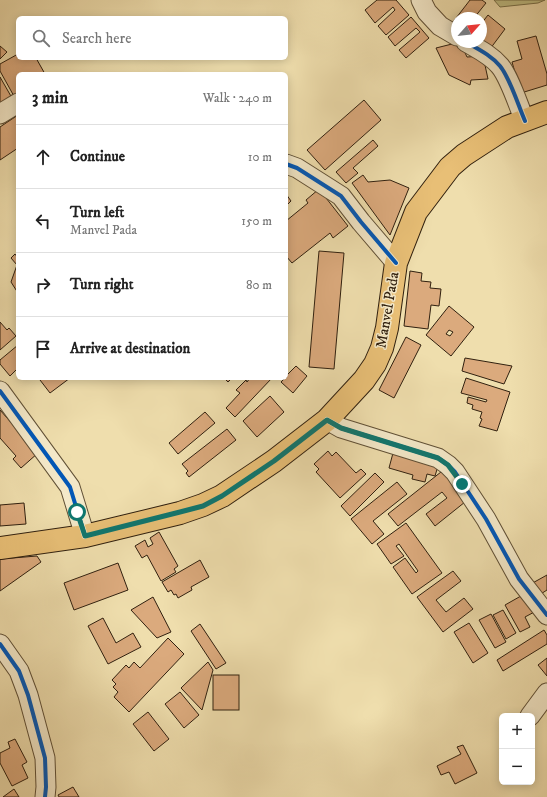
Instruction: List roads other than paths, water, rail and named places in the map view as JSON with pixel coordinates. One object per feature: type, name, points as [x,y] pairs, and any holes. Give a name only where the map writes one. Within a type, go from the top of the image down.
[{"type":"main road","name":"Manvel Pada","points":[[0,548],[85,536],[203,506],[222,496],[274,461],[327,420],[364,380],[375,364],[382,348],[387,328],[396,263],[416,212],[450,167],[464,155],[507,127],[547,112]]},
{"type":"street","points":[[421,0],[427,12],[440,26],[451,32]]},
{"type":"street","points":[[476,48],[489,56],[500,66],[507,78],[525,121]]},
{"type":"street","points":[[0,114],[16,104]]},
{"type":"street","points":[[288,165],[297,168],[341,196],[396,263]]},
{"type":"street","points":[[0,391],[70,487],[85,536]]},
{"type":"street","points":[[327,420],[341,428],[438,458],[448,465],[455,472],[486,519],[519,579],[547,615]]},
{"type":"street","points":[[0,644],[19,671],[28,695],[46,758],[45,797]]},
{"type":"street","points":[[532,713],[547,693]]}]
